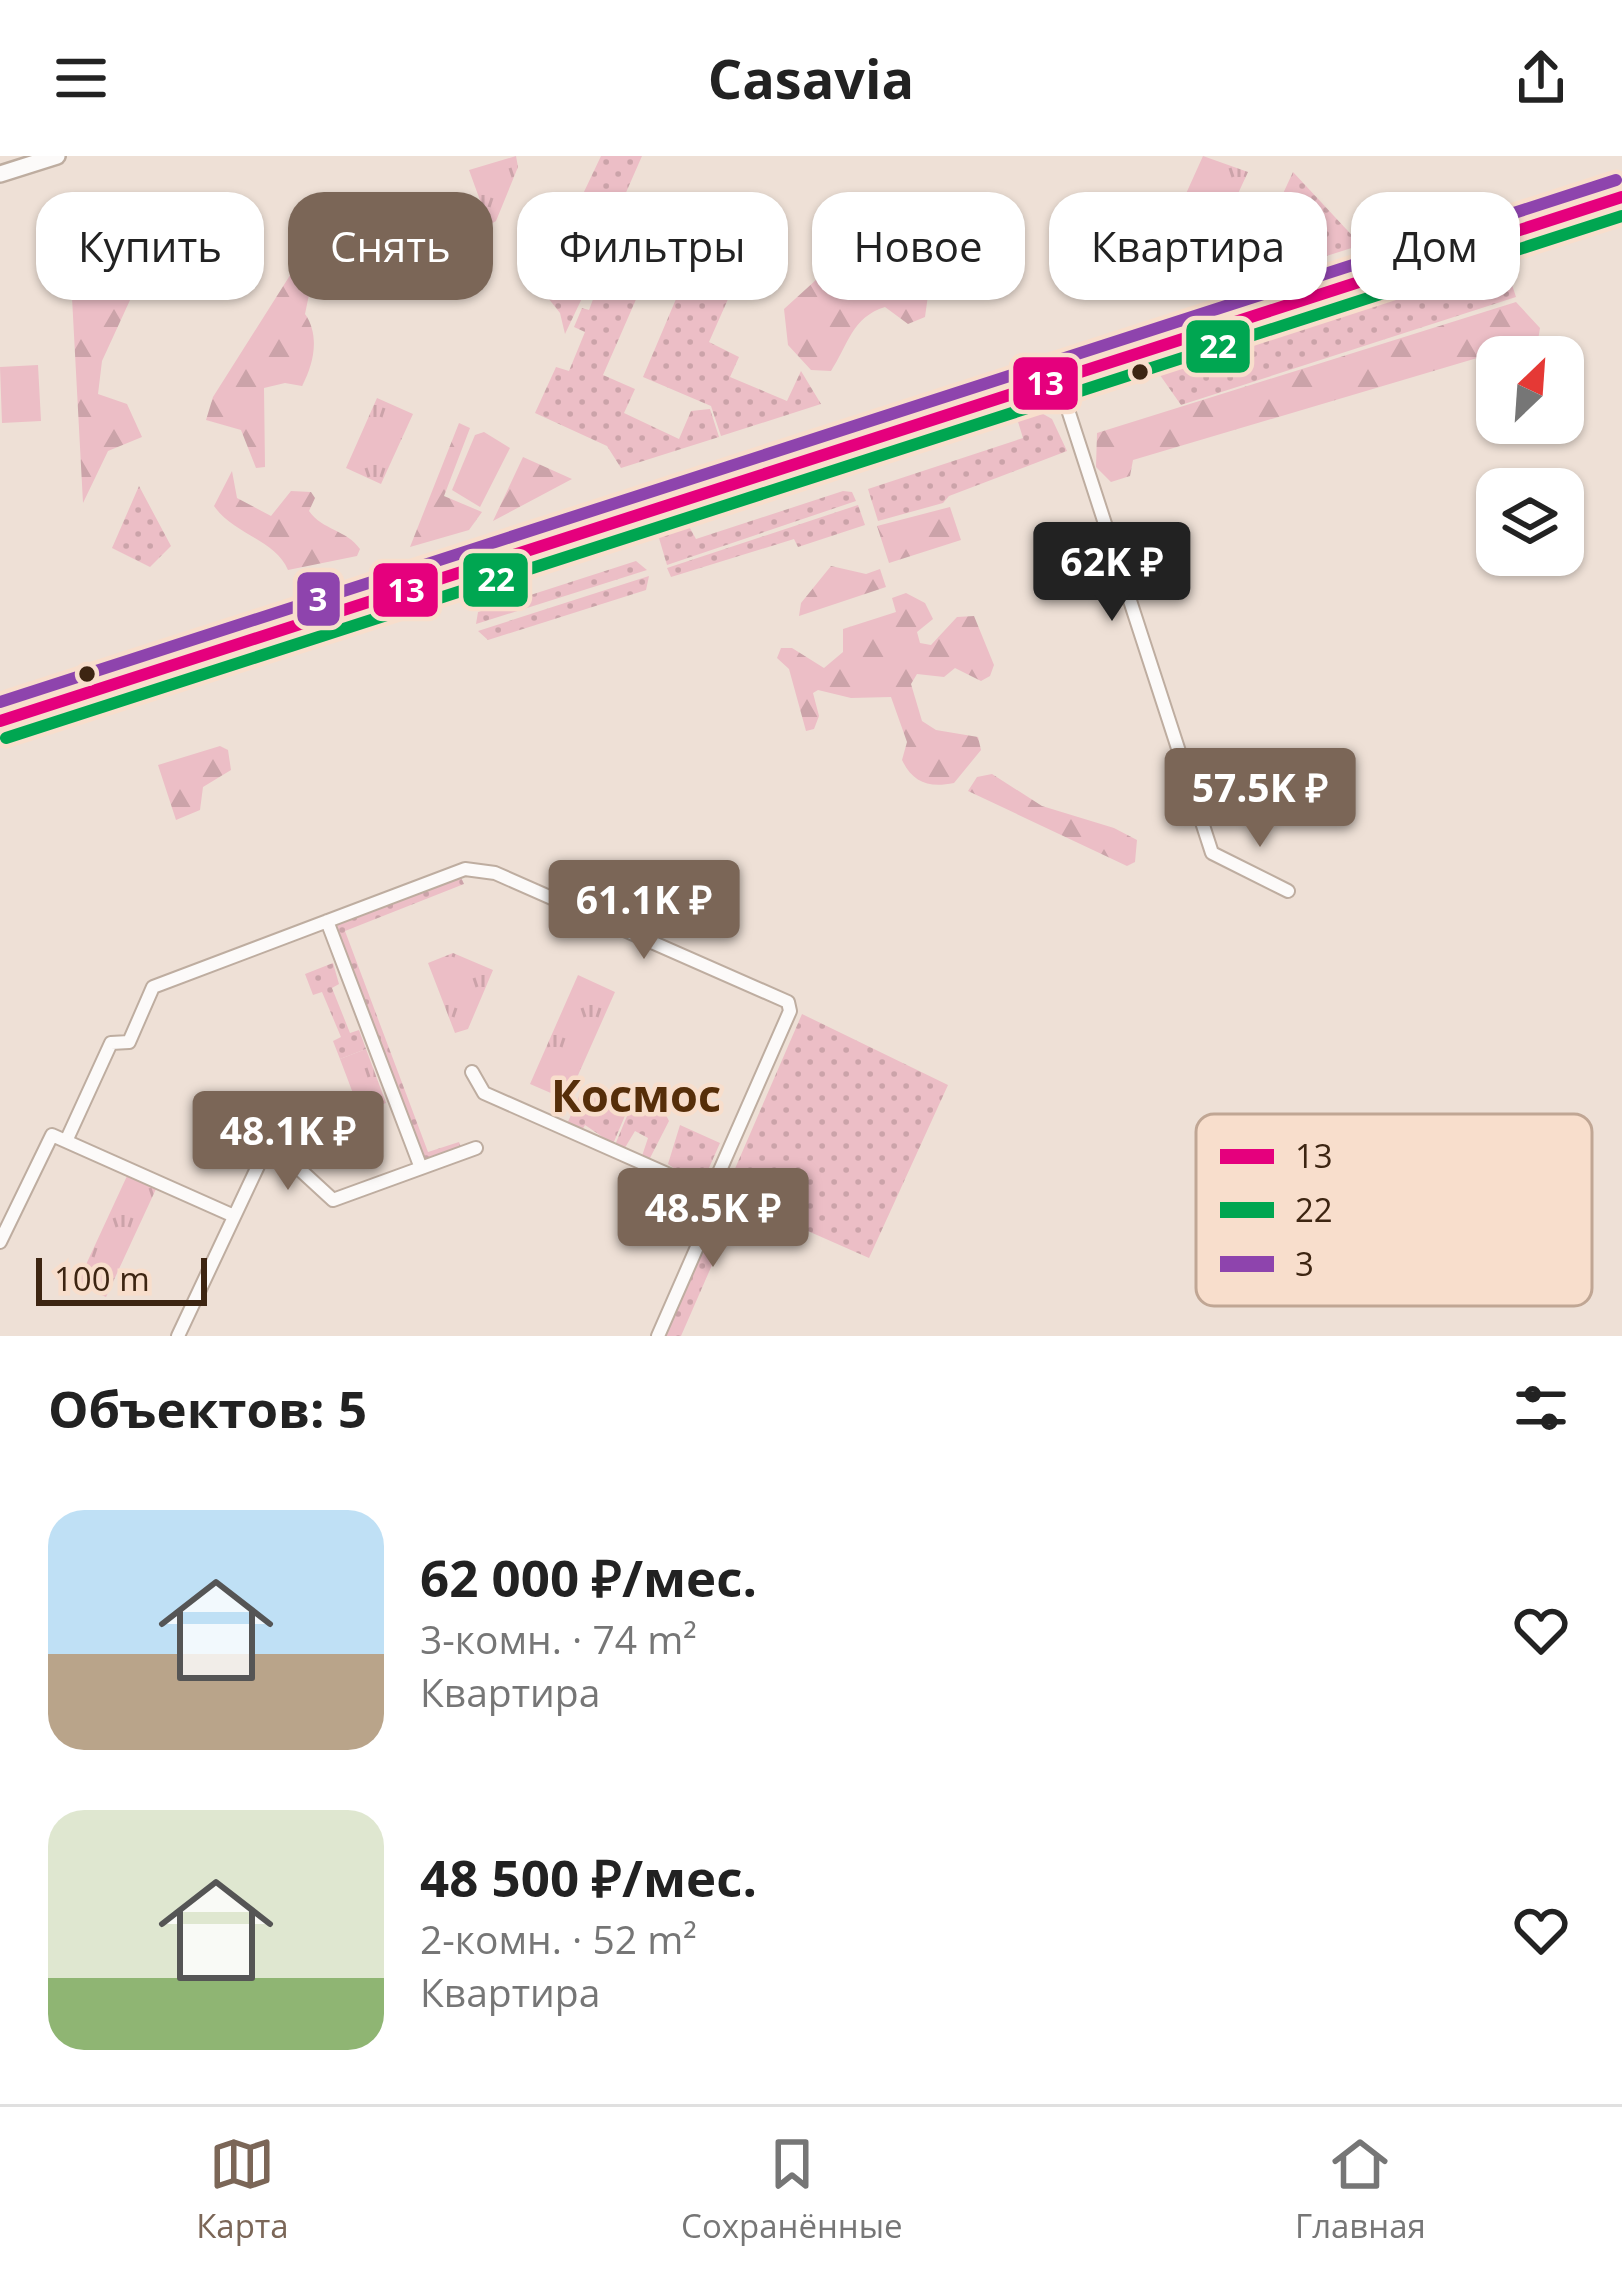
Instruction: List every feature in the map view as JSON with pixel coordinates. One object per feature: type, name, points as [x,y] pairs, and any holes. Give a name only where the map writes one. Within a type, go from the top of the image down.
[{"type":"main road","points":[[0,721],[1622,197]]},
{"type":"street","points":[[0,174],[57,156]]},
{"type":"street","points":[[1058,379],[1212,854],[1288,891]]},
{"type":"street","points":[[67,1139],[111,1042],[130,1042],[154,987],[465,869],[495,873],[780,996],[790,1011],[710,1193],[708,1222],[658,1336]]},
{"type":"street","points":[[327,921],[421,1168]]},
{"type":"street","points":[[472,1072],[484,1094],[710,1193]]},
{"type":"street","points":[[0,1242],[52,1135],[234,1216]]},
{"type":"street","points":[[178,1336],[262,1152],[270,1147],[333,1200],[476,1148]]},
{"type":"green space","points":[[516,156],[518,167],[493,223],[493,192],[477,192],[469,170]]},
{"type":"green space","points":[[601,156],[642,156],[626,192],[584,192]]},
{"type":"green space","points":[[1203,156],[1248,172],[1239,192],[1187,192]]},
{"type":"green space","points":[[1293,172],[1312,192],[1284,192]]},
{"type":"green space","points":[[1327,208],[1351,234],[1351,248],[1327,256]]},
{"type":"green space","points":[[288,278],[288,300],[308,300],[305,314],[314,350],[302,386],[285,383],[264,388],[265,467],[256,468],[241,430],[206,420],[213,397]]},
{"type":"green space","points":[[812,284],[812,300],[927,300],[925,317],[908,324],[885,307],[865,318],[831,371],[811,370],[788,345],[784,309]]},
{"type":"green space","points":[[72,300],[130,300],[102,361],[98,394],[127,404],[142,437],[108,451],[83,503]]},
{"type":"green space","points":[[550,300],[581,300],[565,334],[560,313]]},
{"type":"green space","points":[[593,300],[636,300],[603,375],[635,389],[624,413],[679,439],[691,411],[710,409],[719,437],[621,468],[607,446],[535,413],[556,367],[569,371],[585,332],[574,327],[582,308],[589,310]]},
{"type":"green space","points":[[676,300],[728,300],[709,342],[739,357],[730,377],[787,401],[801,371],[821,404],[721,436],[711,406],[643,377]]},
{"type":"green space","points":[[1362,300],[1507,300],[1181,405],[1155,368]]},
{"type":"green space","points":[[1516,302],[1540,328],[1539,336],[1476,336],[1476,358],[1133,460],[1130,476],[1111,482],[1096,467],[1097,433]]},
{"type":"green space","points":[[38,365],[41,421],[2,423],[0,367]]},
{"type":"green space","points":[[377,398],[413,414],[381,484],[346,468]]},
{"type":"green space","points":[[1031,407],[1052,419],[1067,451],[949,496],[943,503],[878,521],[868,489],[1023,438],[1015,412]]},
{"type":"green space","points":[[459,423],[470,428],[444,496],[482,512],[469,530],[410,547]]},
{"type":"green space","points":[[484,432],[510,448],[480,507],[452,490],[475,435]]},
{"type":"green space","points":[[523,457],[572,479],[493,521]]},
{"type":"green space","points":[[232,471],[237,498],[271,516],[291,491],[311,492],[315,498],[309,511],[355,543],[360,549],[357,556],[288,570],[274,551],[232,524],[214,506]]},
{"type":"green space","points":[[139,486],[171,546],[150,567],[112,548]]},
{"type":"green space","points":[[852,492],[856,501],[667,565],[656,528],[686,521],[696,539]]},
{"type":"green space","points":[[858,505],[865,525],[798,547],[794,539],[671,577],[667,568]]},
{"type":"green space","points":[[950,507],[961,540],[889,563],[877,526]]},
{"type":"green space","points":[[636,561],[647,570],[476,624],[478,612]]},
{"type":"green space","points":[[831,566],[866,574],[880,569],[886,587],[799,616],[801,603]]},
{"type":"green space","points":[[649,576],[646,590],[488,640],[478,631]]},
{"type":"green space","points":[[906,593],[925,603],[933,619],[917,632],[920,643],[931,645],[957,617],[974,616],[994,665],[990,676],[981,681],[955,668],[944,677],[917,674],[911,684],[922,721],[936,730],[978,737],[981,750],[954,783],[923,782],[906,768],[902,760],[907,742],[891,697],[851,698],[818,690],[813,693],[819,716],[814,729],[806,731],[789,669],[777,658],[781,648],[792,648],[824,668],[843,652],[843,629],[896,612],[892,598]]},
{"type":"green space","points":[[220,746],[228,750],[231,770],[203,787],[200,810],[176,820],[158,765]]},
{"type":"green space","points":[[992,774],[1042,806],[1137,840],[1135,862],[1127,866],[968,791],[977,777]]},
{"type":"green space","points":[[459,873],[464,884],[345,931],[428,1152],[459,1142],[461,1147],[421,1163],[329,922]]},
{"type":"green space","points":[[453,953],[493,970],[468,1029],[455,1033],[428,963]]},
{"type":"green space","points":[[333,963],[339,984],[332,988],[350,1033],[359,1030],[366,1049],[340,1059],[333,1041],[341,1037],[322,992],[313,995],[305,974]]},
{"type":"green space","points":[[578,975],[615,992],[567,1100],[530,1084]]},
{"type":"green space","points":[[802,1014],[948,1085],[869,1258],[724,1194]]},
{"type":"green space","points":[[366,1049],[386,1103],[360,1112],[340,1059]]},
{"type":"green space","points":[[581,1092],[627,1111],[613,1144],[585,1125],[582,1130],[567,1124]]},
{"type":"green space","points":[[646,1102],[664,1111],[669,1121],[649,1160],[642,1156],[648,1138],[635,1131],[623,1151],[615,1145],[632,1104]]},
{"type":"green space","points":[[680,1125],[720,1143],[705,1177],[682,1174],[668,1164]]},
{"type":"green space","points":[[127,1176],[156,1189],[106,1297],[77,1284]]},
{"type":"green space","points":[[719,1222],[729,1226],[681,1336],[663,1336],[712,1226]]},
{"type":"transit line","name":"3","points":[[0,702],[1616,180]]},
{"type":"transit line","name":"13","points":[[0,721],[1622,197]]},
{"type":"transit line","name":"22","points":[[6,738],[1622,216]]},
{"type":"district","name":"Космос","points":[[636,1096]]}]
